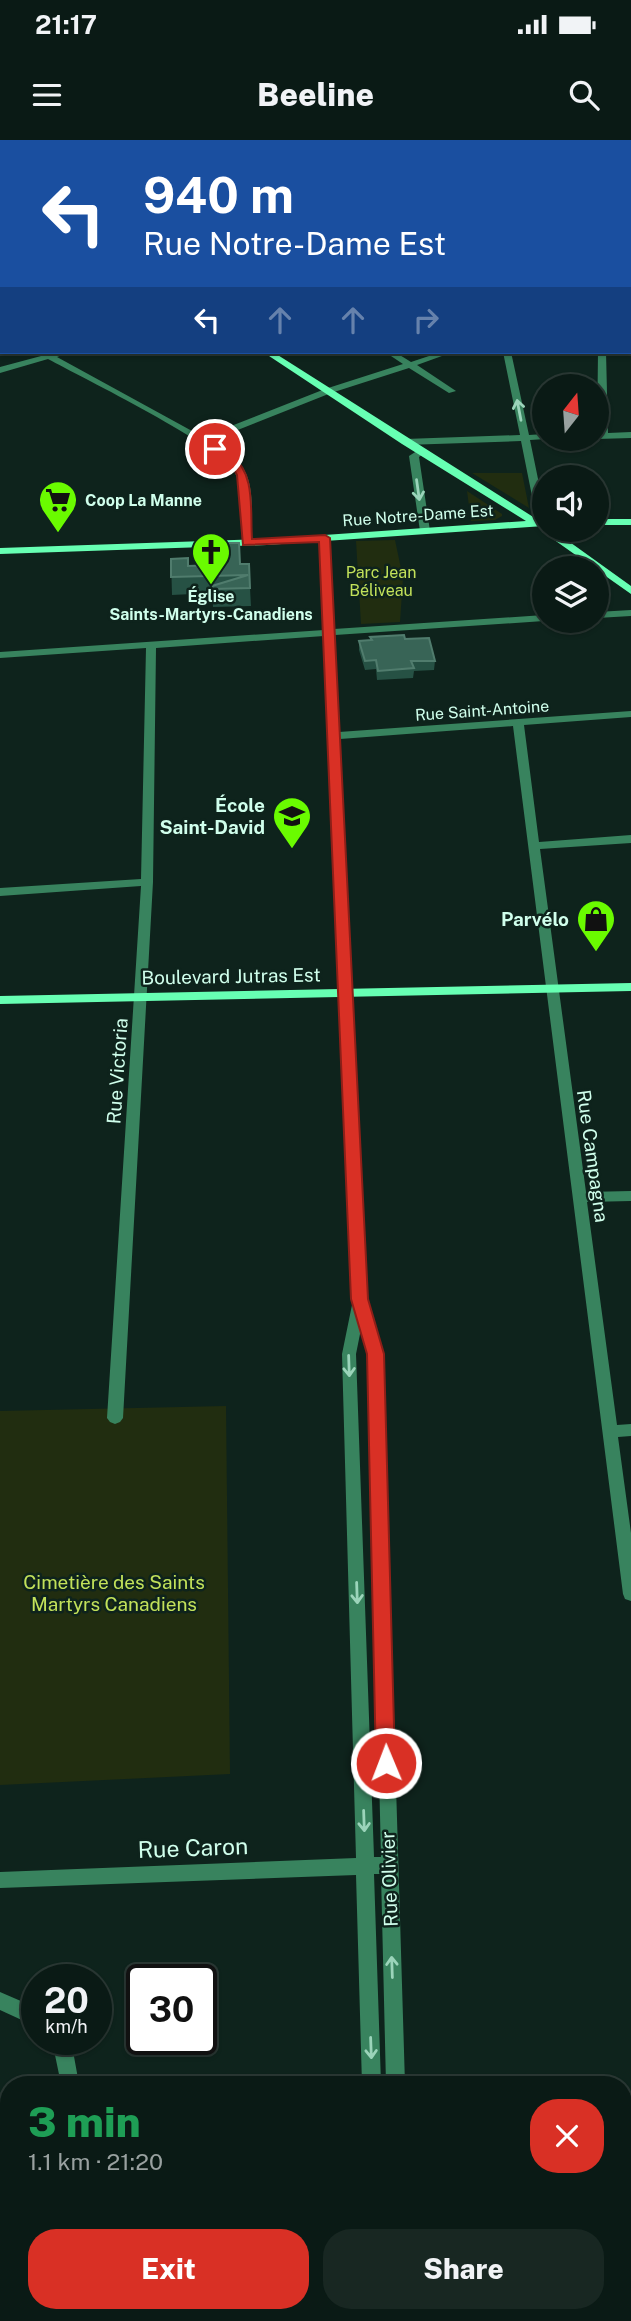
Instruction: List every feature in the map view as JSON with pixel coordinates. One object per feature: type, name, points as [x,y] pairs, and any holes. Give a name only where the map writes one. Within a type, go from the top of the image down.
[{"type":"street","points":[[0,370],[56,354]]},
{"type":"street","points":[[270,354],[420,452],[532,519]]},
{"type":"street","points":[[391,354],[452,391]]},
{"type":"street","points":[[202,441],[328,391],[443,354]]},
{"type":"street","points":[[507,354],[532,475]]},
{"type":"street","points":[[601,374],[602,354]]},
{"type":"street","points":[[48,356],[202,441],[236,464],[242,475],[247,542]]},
{"type":"street","points":[[609,436],[631,435]]},
{"type":"street","points":[[405,442],[532,438]]},
{"type":"street","points":[[420,452],[414,456],[425,531]]},
{"type":"street","points":[[609,522],[631,522]]},
{"type":"street","name":"Rue Notre-Dame Est","points":[[0,551],[247,542],[532,526]]},
{"type":"street","name":"Rue Olivier","points":[[325,538],[360,1299],[349,1354],[372,2076]]},
{"type":"street","points":[[565,542],[631,591]]},
{"type":"street","points":[[609,614],[631,612]]},
{"type":"street","points":[[0,654],[532,619]]},
{"type":"street","name":"Rue Victoria","points":[[114,1418],[147,882],[151,643]]},
{"type":"street","name":"Rue Saint-Antoine","points":[[335,736],[631,714]]},
{"type":"street","name":"Rue Campagna","points":[[518,724],[631,1594]]},
{"type":"street","points":[[534,846],[631,839]]},
{"type":"street","points":[[0,892],[147,882]]},
{"type":"street","name":"Boulevard Jutras Est","points":[[0,1000],[631,987]]},
{"type":"street","points":[[579,1197],[631,1196]]},
{"type":"street","name":"Rue Olivier","points":[[360,1299],[376,1354],[396,2076]]},
{"type":"street","points":[[610,1431],[631,1430]]},
{"type":"street","name":"Rue Caron","points":[[0,1880],[388,1866]]},
{"type":"street","points":[[0,2001],[21,2011]]},
{"type":"street","points":[[65,2055],[69,2076]]},
{"type":"green space","points":[[472,473],[522,473],[529,508]]},
{"type":"green space","points":[[467,491],[502,516],[495,520],[471,521]]},
{"type":"green space","name":"Parc Jean Béliveau","points":[[395,540],[403,578],[400,622],[361,624],[356,541]]},
{"type":"green space","name":"Cimetière des Saints Martyrs Canadiens","points":[[226,1406],[230,1774],[0,1785],[0,1411]]},
{"type":"building","points":[[213,543],[239,543],[240,564],[249,564],[250,588],[213,589],[212,586],[248,575],[171,577],[171,559],[188,558],[188,566],[214,565]]},
{"type":"building","points":[[404,635],[405,639],[429,638],[435,661],[411,661],[414,668],[378,671],[376,660],[365,661],[359,641],[372,640],[370,637]]},
{"type":"place","name":"Coop La Manne","points":[[58,534]]},
{"type":"place","name":"Église Saints-Martyrs-Canadiens","points":[[211,586]]},
{"type":"place","name":"École Saint-David","points":[[292,850]]},
{"type":"place","name":"Parvélo","points":[[596,953]]},
{"type":"route","points":[[215,449],[236,464],[242,475],[247,542],[325,538],[360,1299],[376,1354],[386,1763]]}]
